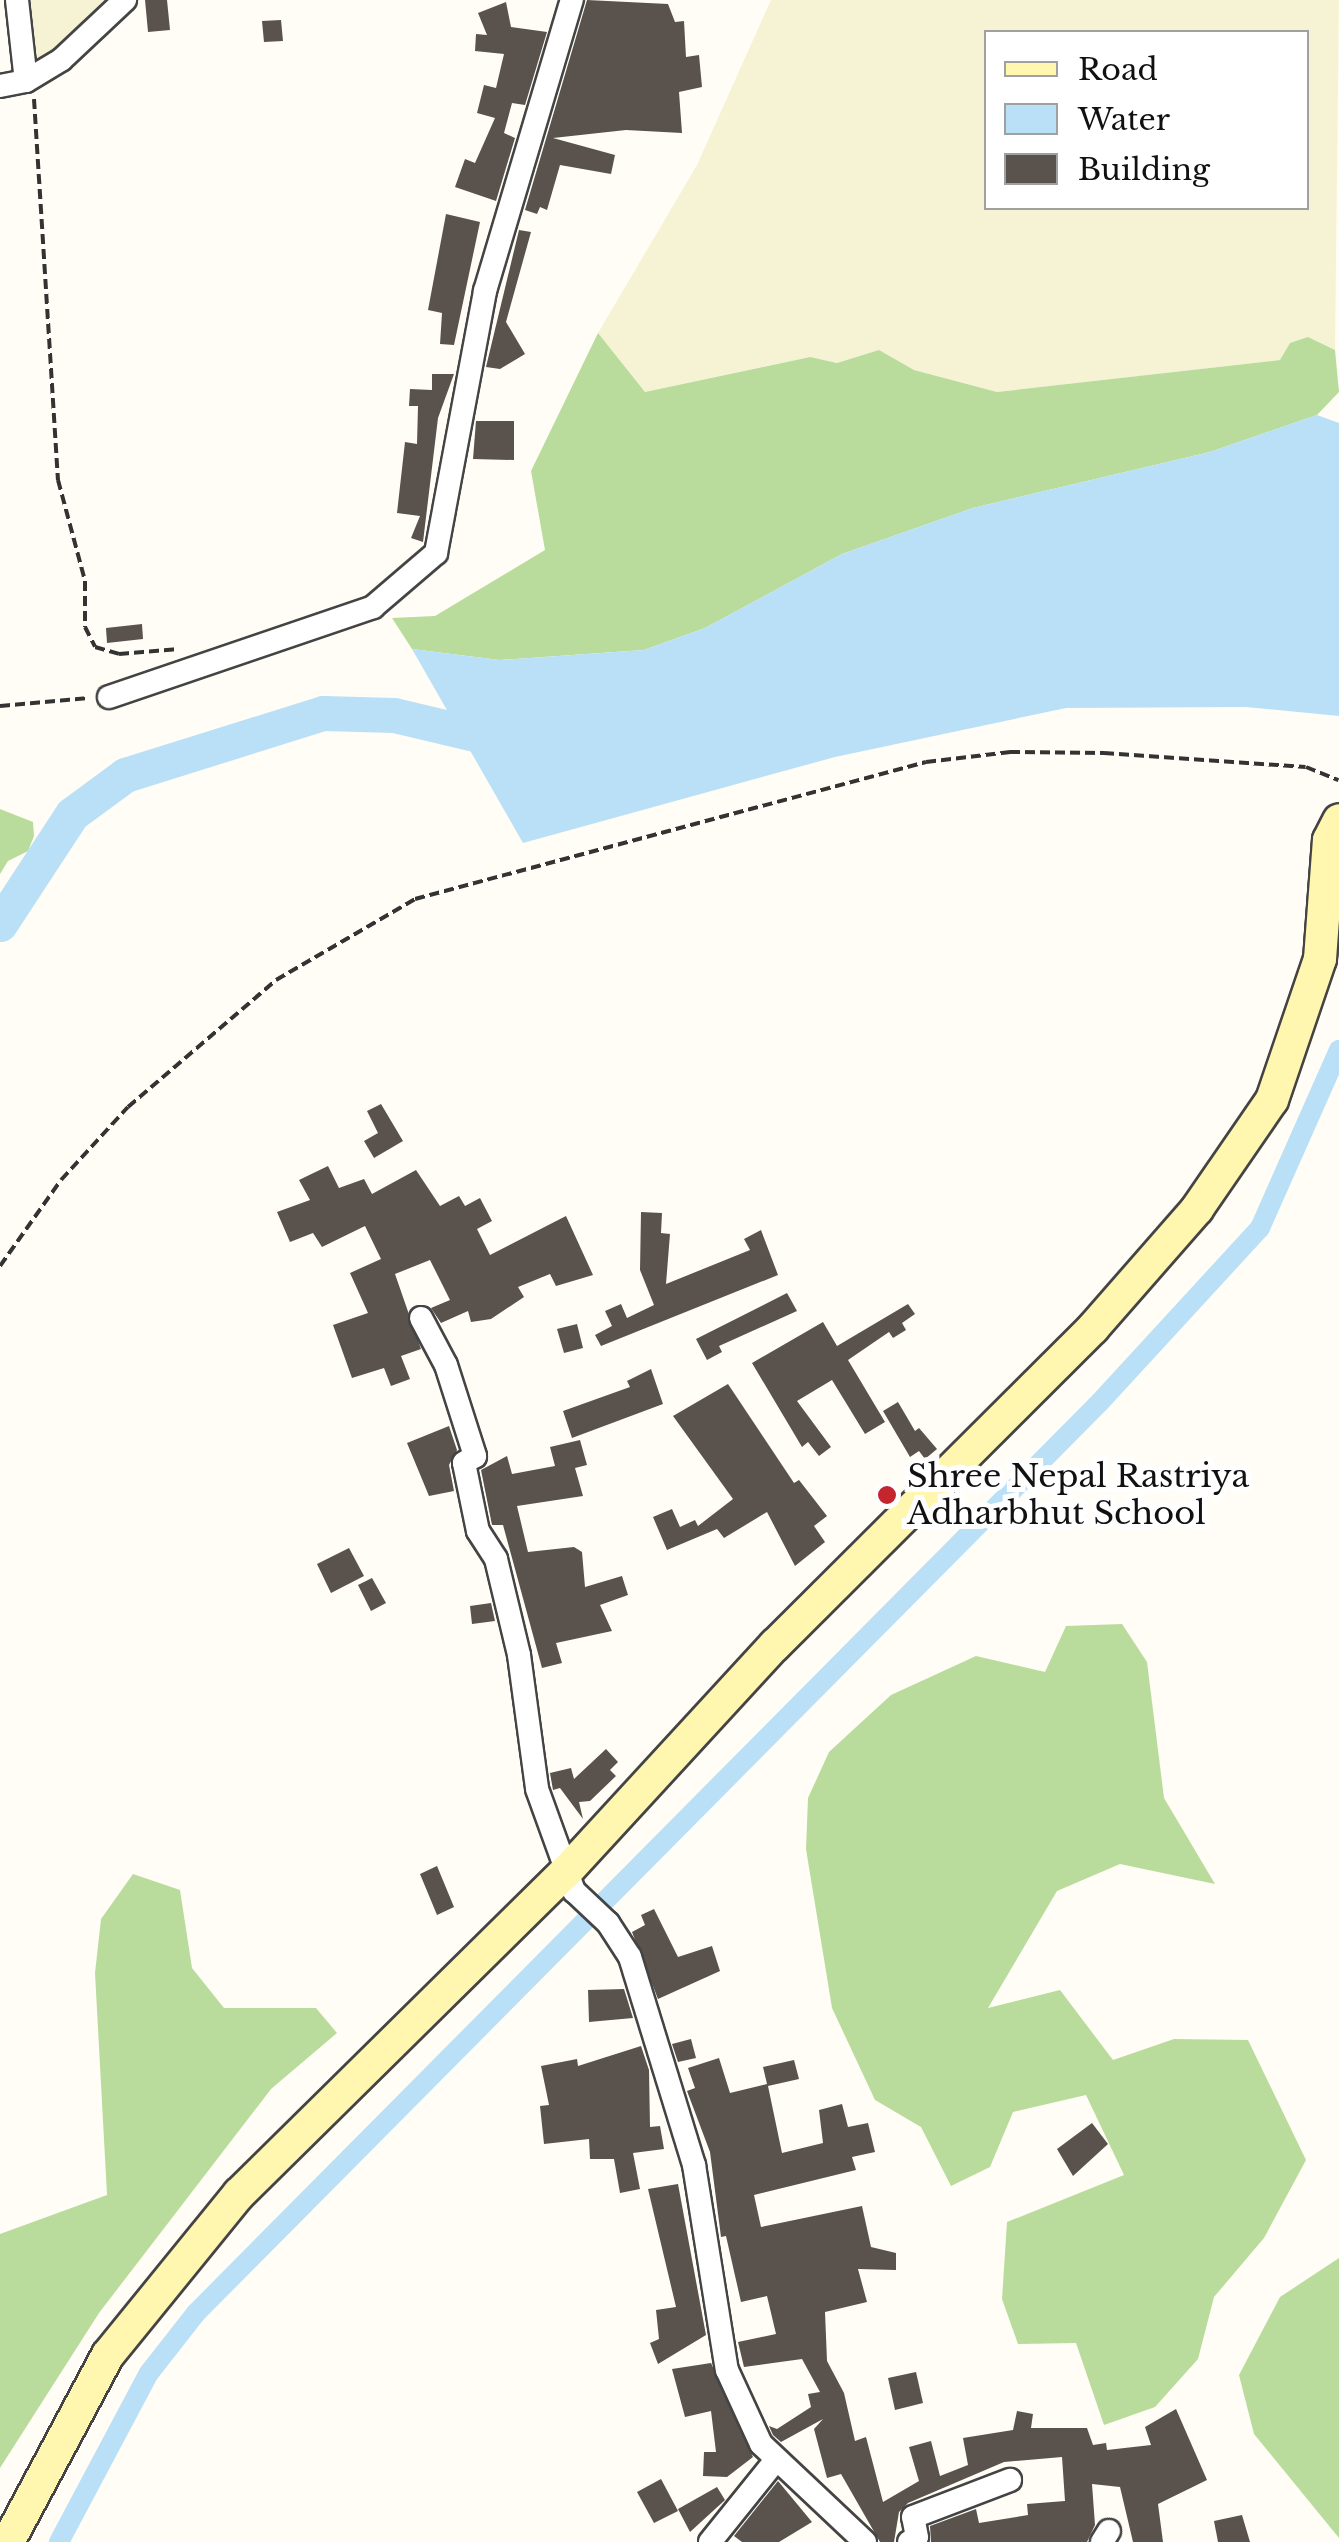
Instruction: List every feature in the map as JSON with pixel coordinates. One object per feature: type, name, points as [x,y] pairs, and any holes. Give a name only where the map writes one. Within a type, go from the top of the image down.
[{"type":"main road","points":[[8,2542],[99,2371],[150,2297],[239,2194],[570,1882],[775,1645],[1093,1328],[1197,1209],[1272,1100],[1320,960],[1328,840],[1339,820]]},
{"type":"street","points":[[17,0],[26,81]]},
{"type":"street","points":[[0,86],[26,81],[61,60],[124,0]]},
{"type":"street","points":[[108,697],[373,607],[436,553],[485,291],[572,0]]},
{"type":"street","points":[[422,1318],[446,1365],[476,1456],[464,1463],[478,1531],[496,1559],[519,1656],[537,1789],[570,1882],[608,1923],[630,1957],[694,2165],[727,2370],[742,2410],[776,2460],[865,2542]]},
{"type":"street","points":[[710,2542],[776,2460]]},
{"type":"street","points":[[909,2542],[916,2536],[913,2517],[1010,2480]]},
{"type":"path","points":[[26,81],[34,99],[58,480],[85,581],[85,627],[95,647],[119,654],[187,649]]},
{"type":"path","points":[[0,706],[108,697]]},
{"type":"path","points":[[0,1266],[60,1180],[128,1107],[276,980],[415,899],[926,762],[1010,752],[1104,754],[1306,768],[1339,780]]},
{"type":"shaded area","points":[[19,0],[112,0],[61,51],[30,65]]},
{"type":"shaded area","points":[[771,0],[1339,0],[1335,350],[1308,337],[1280,360],[997,392],[914,370],[879,350],[837,363],[809,357],[645,392],[598,333],[697,165]]},
{"type":"green space","points":[[598,333],[645,392],[810,357],[837,363],[879,350],[914,370],[997,392],[1280,360],[1290,343],[1308,337],[1335,350],[1339,392],[1317,415],[1210,452],[973,508],[842,554],[705,628],[644,650],[499,660],[412,649],[392,618],[435,616],[545,550],[531,471]]},
{"type":"green space","points":[[0,809],[33,822],[34,836],[28,851],[8,861],[0,874]]},
{"type":"green space","points":[[1122,1624],[1147,1662],[1164,1798],[1215,1884],[1120,1864],[1057,1891],[988,2008],[1060,1990],[1113,2060],[1174,2039],[1248,2040],[1306,2160],[1264,2238],[1214,2297],[1198,2359],[1155,2407],[1104,2425],[1076,2343],[1018,2344],[1002,2299],[1007,2222],[1124,2175],[1086,2095],[1013,2112],[990,2167],[951,2186],[921,2127],[875,2100],[832,2008],[806,1849],[808,1798],[829,1752],[891,1695],[976,1656],[1045,1672],[1066,1626]]},
{"type":"green space","points":[[133,1874],[180,1890],[192,1968],[224,2008],[316,2008],[337,2033],[271,2089],[99,2313],[0,2468],[0,2234],[107,2195],[95,1973],[101,1919]]},
{"type":"green space","points":[[1339,2258],[1339,2538],[1254,2434],[1239,2375],[1280,2297]]},
{"type":"water","points":[[1317,415],[1339,423],[1339,716],[1246,707],[1066,708],[835,757],[523,843],[412,649],[499,660],[644,650],[705,628],[842,554],[973,508],[1210,452]]},
{"type":"building","points":[[145,0],[167,0],[170,30],[148,32]]},
{"type":"building","points":[[587,0],[668,4],[675,22],[684,21],[686,57],[699,55],[702,87],[679,92],[682,133],[626,130],[553,138],[615,155],[611,174],[560,165],[547,210],[540,207],[537,214],[525,210]]},
{"type":"building","points":[[506,2],[511,27],[547,32],[525,105],[512,103],[504,133],[515,138],[496,201],[455,187],[465,159],[475,163],[495,118],[477,113],[484,85],[496,88],[504,54],[475,51],[476,34],[487,35],[478,13]]},
{"type":"building","points":[[281,20],[283,41],[264,42],[262,21]]},
{"type":"building","points":[[446,214],[480,222],[454,345],[440,344],[442,313],[428,310]]},
{"type":"building","points":[[519,230],[531,232],[506,322],[525,354],[500,369],[486,367]]},
{"type":"building","points":[[432,374],[454,374],[438,418],[423,542],[411,538],[420,516],[397,513],[405,442],[417,444],[418,406],[409,406],[410,389],[432,390]]},
{"type":"building","points":[[476,421],[514,421],[514,460],[473,459]]},
{"type":"building","points":[[142,624],[143,639],[107,643],[106,628]]},
{"type":"building","points":[[381,1104],[403,1141],[374,1158],[364,1141],[378,1133],[367,1111]]},
{"type":"building","points":[[328,1166],[339,1188],[364,1179],[372,1194],[416,1170],[440,1206],[459,1196],[465,1206],[480,1198],[492,1221],[477,1229],[490,1255],[566,1216],[593,1275],[556,1286],[550,1274],[518,1287],[524,1297],[491,1319],[471,1322],[468,1311],[441,1323],[431,1308],[450,1300],[430,1260],[395,1274],[421,1349],[401,1356],[410,1379],[391,1386],[384,1368],[352,1378],[333,1325],[368,1313],[350,1273],[381,1259],[365,1226],[322,1247],[313,1233],[290,1242],[277,1212],[310,1200],[299,1180]]},
{"type":"building","points":[[641,1212],[662,1213],[661,1233],[670,1234],[666,1284],[750,1250],[744,1239],[761,1230],[778,1275],[601,1346],[595,1335],[612,1326],[605,1311],[621,1304],[627,1318],[654,1305],[640,1270]]},
{"type":"building","points":[[787,1293],[797,1311],[719,1346],[722,1352],[707,1360],[696,1339]]},
{"type":"building","points":[[908,1304],[915,1314],[902,1323],[906,1330],[893,1338],[889,1332],[848,1360],[885,1422],[865,1434],[832,1380],[797,1401],[831,1447],[819,1456],[808,1442],[802,1447],[752,1363],[823,1322],[837,1346]]},
{"type":"building","points":[[577,1324],[583,1348],[564,1353],[557,1329]]},
{"type":"building","points":[[651,1369],[663,1404],[572,1438],[563,1411],[630,1387],[627,1381]]},
{"type":"building","points":[[728,1384],[794,1483],[799,1480],[827,1516],[814,1526],[825,1542],[795,1566],[767,1512],[724,1538],[717,1529],[667,1550],[653,1517],[672,1509],[680,1527],[695,1520],[698,1526],[733,1499],[673,1416]]},
{"type":"building","points":[[898,1402],[915,1431],[919,1428],[937,1449],[925,1459],[919,1451],[910,1457],[883,1411]]},
{"type":"building","points":[[449,1426],[457,1450],[449,1465],[454,1491],[429,1496],[407,1443]]},
{"type":"building","points":[[580,1440],[587,1465],[575,1468],[583,1496],[517,1506],[528,1552],[574,1547],[582,1552],[585,1587],[622,1576],[628,1595],[600,1605],[612,1631],[556,1643],[562,1663],[542,1668],[503,1525],[492,1525],[481,1470],[507,1456],[512,1474],[555,1466],[550,1447]]},
{"type":"building","points":[[349,1548],[364,1576],[331,1593],[317,1564]]},
{"type":"building","points":[[372,1578],[386,1603],[371,1611],[358,1585]]},
{"type":"building","points":[[491,1603],[495,1621],[472,1624],[470,1606]]},
{"type":"building","points":[[606,1749],[618,1762],[610,1770],[616,1776],[590,1801],[579,1802],[583,1819],[560,1788],[553,1790],[550,1773],[571,1768],[574,1779]]},
{"type":"building","points":[[437,1866],[454,1907],[437,1915],[420,1874]]},
{"type":"building","points":[[654,1909],[678,1957],[712,1946],[720,1971],[658,1999],[632,1932],[645,1925],[641,1915]]},
{"type":"building","points":[[624,1989],[633,2018],[589,2022],[588,1990]]},
{"type":"building","points":[[691,2039],[696,2058],[678,2062],[672,2044]]},
{"type":"building","points":[[641,2046],[649,2070],[650,2127],[660,2126],[664,2149],[633,2153],[640,2189],[620,2193],[614,2159],[590,2159],[589,2139],[544,2144],[540,2106],[549,2105],[541,2066],[577,2059],[578,2066]]},
{"type":"building","points":[[719,2058],[730,2093],[767,2084],[763,2067],[794,2060],[799,2079],[768,2086],[782,2153],[823,2143],[819,2110],[842,2104],[848,2127],[868,2123],[875,2152],[852,2157],[856,2170],[754,2195],[761,2227],[862,2206],[871,2247],[896,2253],[896,2270],[858,2269],[867,2302],[825,2312],[827,2361],[844,2393],[855,2441],[866,2437],[883,2502],[919,2481],[909,2447],[931,2441],[940,2476],[968,2465],[963,2438],[1013,2430],[1017,2411],[1033,2414],[1031,2428],[1087,2428],[1093,2445],[1106,2443],[1107,2450],[1151,2445],[1145,2427],[1176,2409],[1207,2480],[1158,2504],[1163,2542],[1133,2542],[1120,2487],[1092,2484],[1095,2525],[1087,2542],[931,2542],[930,2526],[976,2509],[979,2523],[1028,2515],[1027,2504],[1065,2501],[1062,2457],[1004,2462],[908,2503],[899,2512],[894,2542],[880,2542],[841,2474],[827,2478],[814,2429],[823,2419],[781,2442],[773,2435],[769,2426],[777,2429],[811,2407],[808,2394],[820,2392],[802,2359],[744,2367],[738,2342],[776,2334],[767,2296],[741,2302],[726,2236],[721,2237],[710,2152],[687,2091],[695,2088],[688,2068]]},
{"type":"building","points":[[1092,2123],[1108,2144],[1073,2176],[1057,2149]]},
{"type":"building","points":[[678,2184],[706,2335],[658,2364],[650,2343],[659,2339],[656,2310],[676,2307],[648,2189]]},
{"type":"building","points":[[711,2363],[753,2457],[727,2477],[703,2476],[704,2452],[716,2452],[711,2411],[685,2417],[672,2369]]},
{"type":"building","points":[[916,2372],[923,2403],[895,2410],[888,2378]]},
{"type":"building","points":[[661,2479],[678,2511],[654,2523],[637,2492]]},
{"type":"building","points":[[778,2481],[812,2522],[779,2542],[742,2542],[734,2536]]},
{"type":"building","points":[[717,2487],[725,2500],[690,2532],[678,2509]]},
{"type":"building","points":[[1242,2515],[1250,2542],[1218,2542],[1214,2521]]},
{"type":"waterway","points":[[0,924],[72,814],[125,775],[323,713],[394,715],[504,741]]},
{"type":"waterway","points":[[59,2542],[149,2373],[196,2313],[1100,1402],[1260,1228],[1339,1050]]},
{"type":"place","name":"Shree Nepal Rastriya Adharbhut School","points":[[887,1495]]}]
